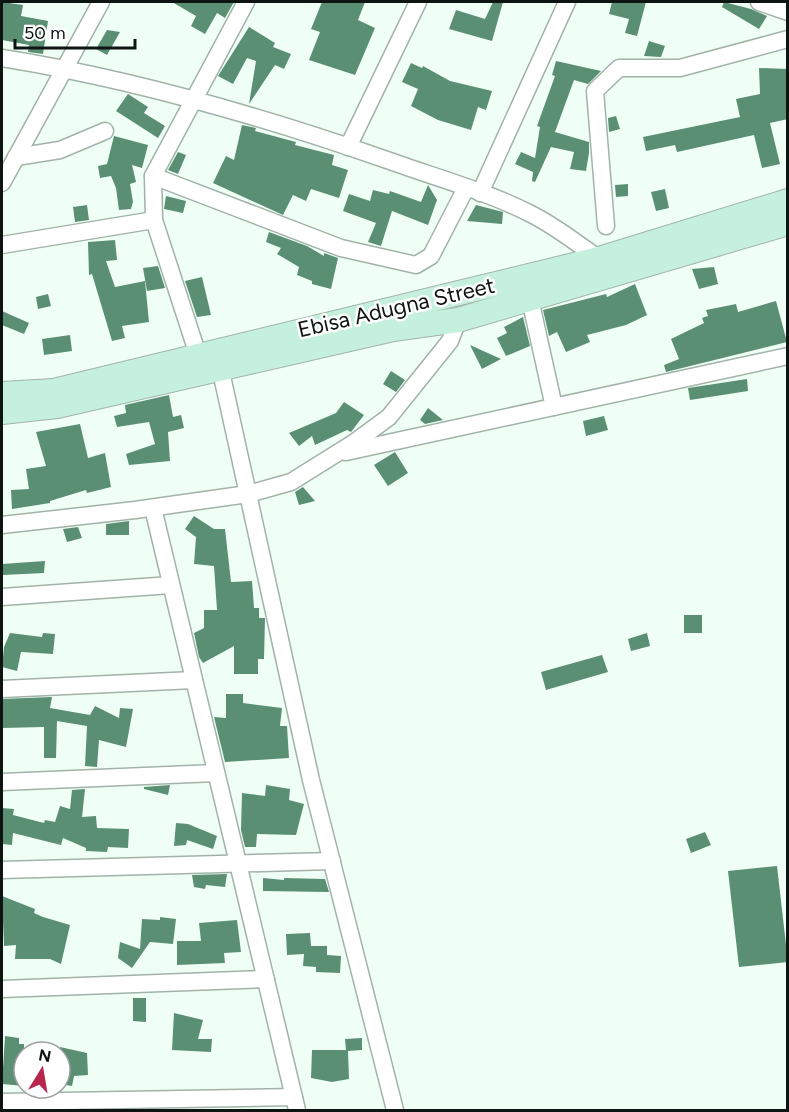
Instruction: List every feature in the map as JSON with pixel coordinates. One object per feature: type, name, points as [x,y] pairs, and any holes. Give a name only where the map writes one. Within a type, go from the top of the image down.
[{"type":"main road","name":"Ebisa Adugna Street","points":[[2,394],[54,391],[211,358],[599,259],[788,201]]},
{"type":"main road","name":"Ebisa Adugna Street","points":[[2,412],[57,406],[211,358],[458,320],[788,223]]},
{"type":"street","points":[[2,183],[101,2]]},
{"type":"street","points":[[246,2],[192,98],[153,176],[154,220],[211,358],[248,494],[311,780],[395,1110]]},
{"type":"street","points":[[348,147],[418,2]]},
{"type":"street","points":[[153,176],[341,248],[416,265],[431,256],[473,191],[567,2]]},
{"type":"street","points":[[759,2],[788,12]]},
{"type":"street","points":[[606,226],[595,91],[619,68],[680,68],[788,39]]},
{"type":"street","points":[[2,58],[65,68],[192,98],[348,147],[531,214],[599,259]]},
{"type":"street","points":[[16,157],[60,150],[105,131]]},
{"type":"street","points":[[2,244],[154,220]]},
{"type":"street","points":[[530,299],[554,407]]},
{"type":"street","points":[[2,525],[248,494],[291,482],[389,417],[450,341],[458,320]]},
{"type":"street","points":[[336,454],[788,356]]},
{"type":"street","points":[[2,1102],[296,1104],[153,507]]},
{"type":"street","points":[[2,597],[171,585]]},
{"type":"street","points":[[2,689],[194,680]]},
{"type":"street","points":[[2,782],[216,773]]},
{"type":"street","points":[[2,870],[332,861]]},
{"type":"street","points":[[2,989],[266,979]]},
{"type":"building","points":[[2,2],[23,5],[21,16],[48,21],[43,54],[28,52],[29,45],[2,40]]},
{"type":"building","points":[[172,2],[234,2],[225,18],[217,13],[205,34],[191,26],[196,16]]},
{"type":"building","points":[[322,2],[365,2],[358,20],[375,28],[355,75],[309,60],[320,32],[311,29]]},
{"type":"building","points":[[493,2],[503,2],[492,41],[449,29],[456,10],[485,19]]},
{"type":"building","points":[[612,2],[646,2],[637,36],[625,33],[629,19],[609,14]]},
{"type":"building","points":[[724,2],[767,16],[759,29],[722,7]]},
{"type":"building","points":[[249,27],[275,43],[273,47],[291,54],[284,69],[275,65],[249,104],[256,61],[247,58],[233,84],[218,76]]},
{"type":"building","points":[[107,30],[120,32],[107,55],[96,49]]},
{"type":"building","points":[[649,41],[665,46],[661,57],[644,56]]},
{"type":"building","points":[[556,61],[601,71],[588,84],[574,80],[555,132],[589,142],[586,171],[570,169],[574,152],[551,147],[535,182],[532,181],[533,172],[515,164],[521,152],[535,158],[540,127],[537,126],[555,76],[552,75]]},
{"type":"building","points":[[411,63],[422,68],[423,66],[450,81],[492,91],[486,110],[478,107],[471,130],[438,120],[411,106],[418,89],[402,82]]},
{"type":"building","points":[[759,68],[788,69],[788,119],[770,123],[780,164],[762,168],[754,135],[677,152],[675,145],[646,151],[643,137],[740,117],[736,99],[760,94]]},
{"type":"building","points":[[128,94],[148,107],[144,113],[165,126],[158,138],[116,111]]},
{"type":"building","points":[[616,116],[620,129],[609,132],[608,118]]},
{"type":"building","points":[[242,125],[256,128],[255,131],[296,142],[295,145],[334,155],[332,165],[348,170],[339,198],[311,189],[306,201],[293,195],[283,215],[213,183],[226,156],[234,160]]},
{"type":"building","points":[[114,136],[148,145],[142,168],[132,165],[136,182],[130,184],[133,202],[131,209],[119,210],[116,188],[111,176],[100,178],[98,166],[107,164]]},
{"type":"building","points":[[178,152],[186,155],[178,174],[168,170]]},
{"type":"building","points":[[628,184],[628,196],[616,197],[615,185]]},
{"type":"building","points":[[428,185],[437,200],[428,225],[392,211],[381,246],[368,242],[376,223],[343,211],[349,194],[370,201],[373,190],[389,194],[390,191],[421,202]]},
{"type":"building","points":[[665,189],[669,208],[656,211],[651,192]]},
{"type":"building","points":[[166,196],[186,201],[183,213],[164,209]]},
{"type":"building","points":[[87,205],[89,220],[75,222],[73,207]]},
{"type":"building","points":[[476,205],[503,212],[502,224],[467,221]]},
{"type":"building","points":[[269,232],[307,246],[324,256],[324,253],[338,258],[331,289],[312,284],[312,281],[297,275],[299,267],[277,254],[281,248],[266,242]]},
{"type":"building","points":[[115,240],[117,260],[106,261],[115,287],[145,281],[149,322],[122,326],[125,338],[112,341],[92,274],[89,275],[88,242]]},
{"type":"building","points":[[158,266],[165,288],[147,291],[143,268]]},
{"type":"building","points":[[714,267],[718,284],[699,289],[692,269]]},
{"type":"building","points":[[202,277],[211,315],[197,317],[185,281]]},
{"type":"building","points":[[635,284],[647,315],[626,325],[587,335],[590,342],[566,352],[557,332],[549,336],[543,310],[606,294],[607,297]]},
{"type":"building","points":[[48,294],[51,306],[38,309],[36,297]]},
{"type":"building","points":[[776,301],[787,342],[666,372],[664,365],[679,359],[671,339],[704,323],[702,318],[708,316],[706,310],[736,304],[738,312]]},
{"type":"building","points":[[2,311],[29,323],[24,334],[2,325]]},
{"type":"building","points":[[523,317],[530,346],[506,356],[497,338],[507,333],[504,327]]},
{"type":"building","points":[[70,335],[72,351],[44,355],[42,339]]},
{"type":"building","points":[[470,345],[501,359],[482,369]]},
{"type":"building","points":[[391,371],[405,380],[396,392],[383,384]]},
{"type":"building","points":[[747,379],[748,391],[690,400],[688,388]]},
{"type":"building","points":[[169,395],[173,417],[181,415],[184,428],[168,432],[170,461],[129,465],[126,454],[155,444],[149,422],[117,427],[114,416],[126,413],[125,405]]},
{"type":"building","points":[[344,402],[364,415],[351,432],[347,430],[315,445],[312,436],[299,446],[289,433],[336,413]]},
{"type":"building","points":[[428,408],[443,420],[425,424],[420,420]]},
{"type":"building","points":[[604,416],[608,430],[586,436],[583,421]]},
{"type":"building","points":[[80,424],[88,458],[105,453],[111,487],[87,493],[86,490],[50,501],[50,503],[12,509],[11,490],[29,489],[26,469],[46,466],[36,432]]},
{"type":"building","points":[[395,452],[408,473],[388,486],[374,465]]},
{"type":"building","points":[[303,487],[315,501],[299,505],[295,492]]},
{"type":"building","points":[[194,516],[214,529],[225,529],[231,582],[252,581],[254,608],[259,608],[259,618],[265,618],[264,659],[258,659],[258,674],[234,674],[234,646],[203,663],[199,657],[194,633],[204,628],[204,610],[217,610],[214,566],[194,564],[196,537],[185,529]]},
{"type":"building","points":[[129,521],[129,535],[106,535],[106,524]]},
{"type":"building","points":[[78,527],[82,538],[67,542],[63,529]]},
{"type":"building","points":[[45,561],[44,573],[3,575],[2,564]]},
{"type":"building","points":[[684,615],[702,615],[702,633],[684,633]]},
{"type":"building","points":[[10,633],[42,637],[43,633],[55,634],[53,654],[21,652],[17,671],[2,667],[4,647]]},
{"type":"building","points":[[647,633],[650,646],[631,651],[628,639]]},
{"type":"building","points":[[602,655],[608,672],[546,690],[541,672]]},
{"type":"building","points":[[226,694],[243,694],[243,703],[282,708],[280,726],[287,726],[289,758],[225,762],[214,717],[226,718]]},
{"type":"building","points":[[52,697],[50,708],[90,715],[95,706],[119,718],[120,708],[133,709],[126,747],[99,740],[97,767],[85,766],[87,726],[57,721],[56,758],[44,758],[44,727],[2,728],[2,699]]},
{"type":"building","points":[[170,785],[168,795],[144,789],[144,787]]},
{"type":"building","points":[[266,785],[290,789],[289,800],[304,804],[296,835],[257,834],[256,847],[245,847],[241,830],[242,793],[265,796]]},
{"type":"building","points":[[85,789],[82,817],[96,816],[97,828],[129,829],[128,848],[108,847],[107,852],[86,851],[86,848],[63,838],[61,845],[13,833],[12,845],[2,844],[2,808],[14,809],[13,815],[44,823],[45,820],[55,822],[60,806],[70,809],[72,790]]},
{"type":"building","points":[[176,823],[188,824],[217,836],[213,849],[187,840],[186,845],[174,846]]},
{"type":"building","points":[[705,832],[711,845],[691,853],[686,839]]},
{"type":"building","points":[[777,866],[788,962],[739,967],[728,871]]},
{"type":"building","points":[[227,874],[225,887],[206,885],[205,889],[194,887],[192,875]]},
{"type":"building","points":[[263,878],[325,879],[329,892],[263,891]]},
{"type":"building","points":[[2,896],[35,909],[34,913],[43,917],[70,925],[61,964],[50,959],[15,959],[16,945],[4,946]]},
{"type":"building","points":[[160,917],[176,919],[173,944],[150,942],[132,968],[118,958],[120,942],[140,949],[142,919],[160,920]]},
{"type":"building","points":[[237,920],[241,952],[224,953],[225,963],[177,965],[177,941],[201,941],[199,923]]},
{"type":"building","points":[[310,933],[311,946],[327,946],[327,955],[341,956],[340,973],[316,972],[316,967],[303,966],[304,954],[287,955],[286,934]]},
{"type":"building","points":[[133,998],[146,998],[146,1022],[133,1021]]},
{"type":"building","points":[[174,1013],[203,1020],[198,1039],[212,1039],[211,1052],[172,1050]]},
{"type":"building","points":[[5,1036],[19,1038],[19,1040],[12,1040],[12,1085],[2,1084]]},
{"type":"building","points":[[362,1038],[362,1050],[348,1051],[349,1079],[332,1082],[311,1078],[312,1050],[346,1050],[345,1039]]},
{"type":"building","points":[[72,1050],[87,1053],[88,1075],[74,1076],[72,1086]]}]
